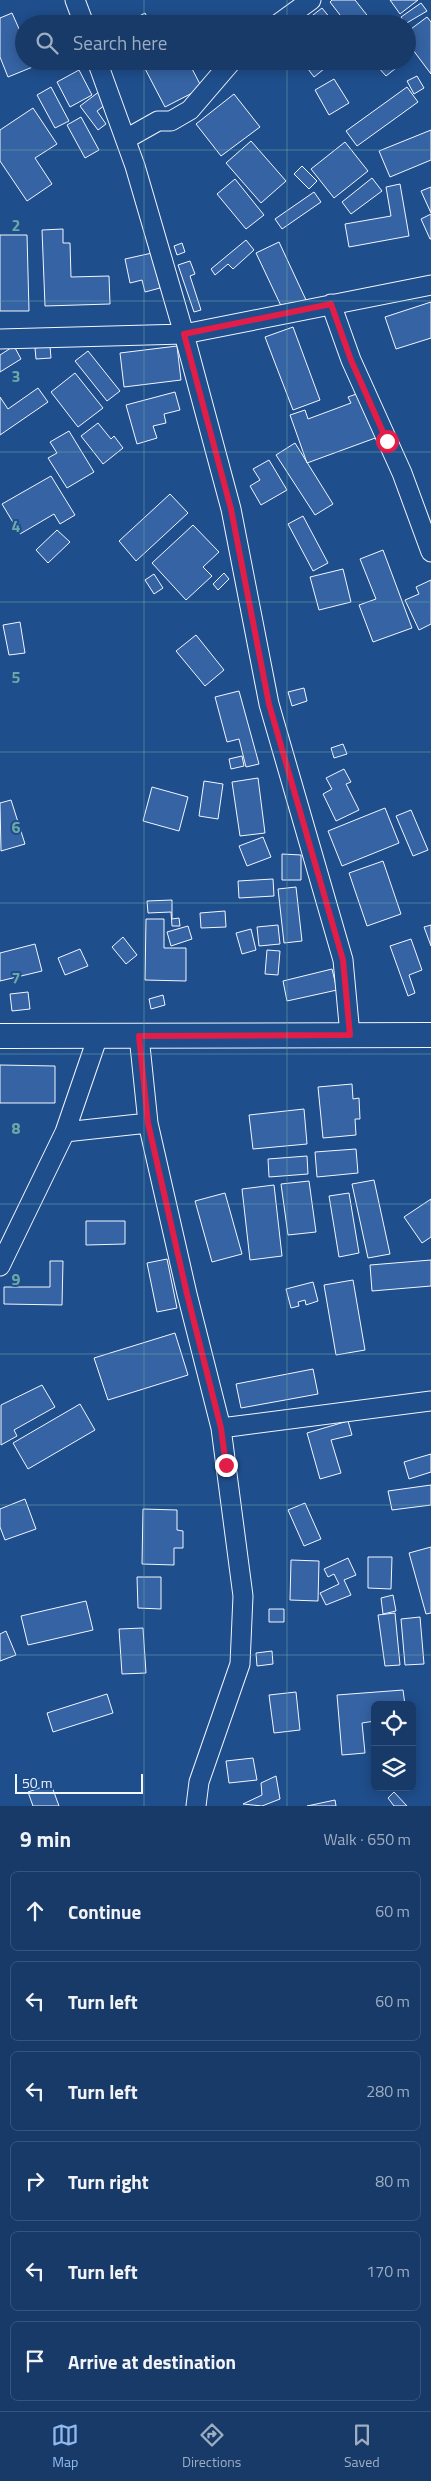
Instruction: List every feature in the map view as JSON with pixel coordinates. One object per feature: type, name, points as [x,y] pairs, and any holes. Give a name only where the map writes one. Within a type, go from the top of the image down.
[{"type":"main road","points":[[0,1036],[431,1035]]},
{"type":"street","points":[[75,0],[81,15]]},
{"type":"street","points":[[290,15],[311,0]]},
{"type":"street","points":[[100,70],[126,139],[184,334],[231,509],[269,704],[343,960],[350,1035]]},
{"type":"street","points":[[126,139],[158,121],[171,121],[190,110],[224,70]]},
{"type":"street","points":[[0,340],[184,334],[431,285]]},
{"type":"street","points":[[331,304],[351,360],[402,473],[431,552]]},
{"type":"street","points":[[0,1266],[65,1132],[98,1036]]},
{"type":"street","points":[[139,1036],[148,1123],[187,1294],[221,1428],[243,1596],[240,1664],[199,1782],[196,1806]]},
{"type":"street","points":[[65,1132],[148,1123]]},
{"type":"street","points":[[221,1428],[431,1401]]},
{"type":"building","points":[[332,0],[355,0],[367,15],[340,15],[330,2]]},
{"type":"building","points":[[390,0],[418,0],[400,14]]},
{"type":"building","points":[[421,3],[427,11],[416,18],[416,15],[404,15]]},
{"type":"building","points":[[322,8],[328,15],[313,15]]},
{"type":"building","points":[[12,13],[15,20],[15,70],[25,70],[8,77],[0,57],[0,18]]},
{"type":"building","points":[[427,17],[431,22],[431,74],[416,54],[416,25]]},
{"type":"building","points":[[79,70],[92,95],[70,107],[57,82]]},
{"type":"building","points":[[146,70],[193,70],[202,88],[165,107]]},
{"type":"building","points":[[309,70],[323,70],[314,77]]},
{"type":"building","points":[[381,70],[394,70],[386,76]]},
{"type":"building","points":[[417,76],[424,88],[414,94],[407,81]]},
{"type":"building","points":[[334,79],[349,103],[329,115],[315,90]]},
{"type":"building","points":[[51,87],[69,121],[55,128],[37,95]]},
{"type":"building","points":[[407,87],[418,102],[357,146],[346,131]]},
{"type":"building","points":[[100,91],[109,102],[97,111],[106,124],[98,130],[80,106]]},
{"type":"building","points":[[234,94],[260,127],[221,156],[196,124]]},
{"type":"building","points":[[33,108],[57,144],[35,158],[52,184],[27,201],[0,161],[0,130]]},
{"type":"building","points":[[81,117],[99,150],[85,158],[67,125]]},
{"type":"building","points":[[431,130],[431,160],[390,177],[379,151]]},
{"type":"building","points":[[251,141],[286,181],[261,203],[226,163]]},
{"type":"building","points":[[345,142],[368,171],[334,198],[311,169]]},
{"type":"building","points":[[302,166],[317,181],[309,189],[294,174]]},
{"type":"building","points":[[372,178],[382,191],[351,214],[342,202]]},
{"type":"building","points":[[235,179],[264,215],[246,229],[217,194]]},
{"type":"building","points":[[400,184],[409,236],[349,247],[345,224],[391,216],[386,187]]},
{"type":"building","points":[[431,187],[431,213],[421,191]]},
{"type":"building","points":[[314,192],[321,202],[282,229],[275,219]]},
{"type":"building","points":[[431,214],[431,239],[430,239],[421,219]]},
{"type":"building","points":[[63,229],[63,243],[70,243],[71,277],[109,276],[110,304],[45,306],[42,230]]},
{"type":"building","points":[[0,235],[27,235],[29,311],[0,311]]},
{"type":"building","points":[[246,240],[254,250],[233,269],[228,264],[215,275],[211,269]]},
{"type":"building","points":[[279,242],[306,300],[283,310],[256,253]]},
{"type":"building","points":[[182,243],[185,252],[177,255],[174,246]]},
{"type":"building","points":[[152,253],[160,288],[145,292],[142,280],[130,283],[125,259]]},
{"type":"building","points":[[190,261],[195,274],[190,276],[201,310],[194,312],[178,265]]},
{"type":"building","points":[[431,302],[431,338],[396,349],[385,317]]},
{"type":"building","points":[[293,327],[320,400],[293,410],[265,337]]},
{"type":"building","points":[[14,346],[21,359],[0,372],[0,355]]},
{"type":"building","points":[[50,346],[51,358],[36,359],[35,348]]},
{"type":"building","points":[[177,346],[181,380],[124,387],[120,353]]},
{"type":"building","points":[[88,351],[120,391],[107,401],[75,361]]},
{"type":"building","points":[[75,373],[103,408],[78,427],[51,392]]},
{"type":"building","points":[[38,388],[48,402],[0,435],[0,397],[8,409]]},
{"type":"building","points":[[175,392],[180,410],[164,414],[166,423],[153,426],[157,438],[137,444],[126,405]]},
{"type":"building","points":[[362,392],[378,437],[307,463],[290,415],[305,410],[308,419],[351,403],[348,397]]},
{"type":"building","points":[[98,423],[111,439],[114,436],[123,448],[103,464],[81,436]]},
{"type":"building","points":[[69,431],[94,472],[67,488],[48,458],[57,453],[50,442]]},
{"type":"building","points":[[295,443],[333,504],[315,515],[276,455]]},
{"type":"building","points":[[269,460],[287,490],[261,505],[250,486],[260,480],[253,469]]},
{"type":"building","points":[[51,476],[75,515],[60,524],[54,514],[20,534],[2,504]]},
{"type":"building","points":[[170,494],[188,513],[136,561],[119,541]]},
{"type":"building","points":[[303,516],[328,563],[313,571],[288,524]]},
{"type":"building","points":[[193,525],[219,552],[203,567],[212,576],[186,600],[152,563]]},
{"type":"building","points":[[57,530],[70,542],[48,563],[36,550]]},
{"type":"building","points":[[383,550],[412,628],[373,642],[359,605],[376,599],[360,559]]},
{"type":"building","points":[[343,569],[351,602],[319,610],[310,577]]},
{"type":"building","points":[[224,573],[229,579],[218,590],[213,584]]},
{"type":"building","points":[[154,574],[163,588],[154,594],[145,580]]},
{"type":"building","points":[[431,580],[431,624],[419,630],[405,600],[419,594],[416,587]]},
{"type":"building","points":[[20,622],[25,653],[9,655],[3,625]]},
{"type":"building","points":[[196,635],[224,670],[205,686],[176,651]]},
{"type":"building","points":[[304,688],[307,701],[292,706],[288,692]]},
{"type":"building","points":[[239,691],[259,764],[246,767],[239,739],[227,742],[215,697]]},
{"type":"building","points":[[343,744],[347,754],[334,758],[331,748]]},
{"type":"building","points":[[242,756],[244,766],[231,769],[229,759]]},
{"type":"building","points":[[344,769],[351,782],[346,784],[359,810],[336,821],[323,794],[332,789],[326,778]]},
{"type":"building","points":[[258,778],[265,833],[240,836],[232,782]]},
{"type":"building","points":[[204,781],[223,784],[218,819],[199,816]]},
{"type":"building","points":[[152,787],[188,797],[179,831],[143,821]]},
{"type":"building","points":[[11,800],[25,844],[1,851],[0,803]]},
{"type":"building","points":[[385,808],[399,843],[342,866],[328,831]]},
{"type":"building","points":[[411,810],[428,850],[413,856],[396,816]]},
{"type":"building","points":[[263,837],[271,857],[247,866],[239,846]]},
{"type":"building","points":[[282,854],[301,855],[301,880],[282,880]]},
{"type":"building","points":[[383,861],[401,914],[367,926],[349,873]]},
{"type":"building","points":[[273,879],[274,896],[239,898],[238,881]]},
{"type":"building","points":[[296,887],[302,941],[284,943],[278,889]]},
{"type":"building","points":[[172,900],[172,919],[179,918],[180,926],[172,926],[171,912],[148,913],[147,901]]},
{"type":"building","points":[[225,911],[226,927],[201,928],[200,913]]},
{"type":"building","points":[[146,919],[164,919],[164,948],[186,948],[186,981],[145,980]]},
{"type":"building","points":[[278,925],[280,944],[259,946],[257,927]]},
{"type":"building","points":[[431,925],[431,946],[424,927]]},
{"type":"building","points":[[188,926],[192,939],[171,946],[167,932]]},
{"type":"building","points":[[251,929],[256,950],[242,954],[236,933]]},
{"type":"building","points":[[123,937],[137,955],[126,964],[112,947]]},
{"type":"building","points":[[411,939],[422,970],[409,975],[415,993],[408,996],[390,946]]},
{"type":"building","points":[[35,944],[42,971],[0,981],[0,953]]},
{"type":"building","points":[[80,949],[88,966],[65,975],[58,958]]},
{"type":"building","points":[[267,950],[280,951],[278,975],[265,974]]},
{"type":"building","points":[[332,969],[337,990],[287,1001],[283,981]]},
{"type":"building","points":[[28,992],[30,1009],[12,1011],[10,994]]},
{"type":"building","points":[[163,995],[165,1005],[151,1009],[149,999]]},
{"type":"building","points":[[0,1065],[55,1066],[55,1103],[0,1103]]},
{"type":"building","points":[[352,1084],[353,1099],[359,1098],[360,1119],[355,1119],[356,1135],[323,1138],[318,1087]]},
{"type":"building","points":[[304,1109],[307,1144],[253,1149],[249,1115]]},
{"type":"building","points":[[356,1149],[358,1173],[317,1177],[315,1152]]},
{"type":"building","points":[[307,1156],[308,1174],[269,1177],[268,1159]]},
{"type":"building","points":[[374,1180],[390,1254],[368,1258],[352,1184]]},
{"type":"building","points":[[309,1181],[316,1232],[288,1235],[281,1184]]},
{"type":"building","points":[[274,1185],[282,1256],[250,1260],[242,1189]]},
{"type":"building","points":[[225,1193],[242,1254],[212,1262],[195,1201]]},
{"type":"building","points":[[349,1193],[359,1253],[339,1257],[329,1196]]},
{"type":"building","points":[[431,1199],[431,1237],[422,1243],[404,1217]]},
{"type":"building","points":[[86,1221],[125,1221],[125,1244],[86,1245]]},
{"type":"building","points":[[167,1259],[177,1308],[157,1312],[147,1263]]},
{"type":"building","points":[[431,1260],[431,1286],[372,1291],[370,1265]]},
{"type":"building","points":[[50,1261],[63,1261],[62,1305],[4,1304],[4,1287],[50,1287]]},
{"type":"building","points":[[353,1280],[365,1350],[336,1355],[324,1285]]},
{"type":"building","points":[[313,1282],[318,1301],[306,1305],[305,1300],[298,1302],[299,1306],[291,1308],[286,1289]]},
{"type":"building","points":[[175,1333],[188,1375],[108,1400],[94,1358]]},
{"type":"building","points":[[313,1369],[318,1394],[241,1408],[236,1384]]},
{"type":"building","points":[[42,1385],[55,1407],[14,1430],[17,1436],[1,1445],[1,1405]]},
{"type":"building","points":[[80,1404],[95,1430],[28,1469],[13,1443]]},
{"type":"building","points":[[348,1421],[352,1435],[331,1440],[341,1473],[320,1479],[307,1433]]},
{"type":"building","points":[[431,1454],[431,1472],[409,1479],[404,1462]]},
{"type":"building","points":[[431,1485],[431,1505],[392,1510],[388,1491]]},
{"type":"building","points":[[25,1499],[36,1529],[5,1540],[0,1527],[0,1509]]},
{"type":"building","points":[[305,1503],[321,1539],[304,1546],[288,1510]]},
{"type":"building","points":[[143,1509],[177,1510],[177,1530],[183,1531],[183,1548],[174,1548],[174,1565],[142,1564]]},
{"type":"building","points":[[431,1547],[431,1613],[426,1614],[409,1553]]},
{"type":"building","points":[[368,1557],[392,1557],[391,1589],[368,1588]]},
{"type":"building","points":[[348,1558],[356,1575],[344,1580],[351,1595],[326,1605],[320,1593],[339,1584],[334,1574],[328,1577],[324,1569]]},
{"type":"building","points":[[291,1560],[319,1561],[318,1601],[290,1600]]},
{"type":"building","points":[[137,1577],[161,1577],[161,1609],[138,1608]]},
{"type":"building","points":[[393,1595],[396,1611],[383,1614],[381,1598]]},
{"type":"building","points":[[86,1601],[93,1630],[28,1645],[21,1616]]},
{"type":"building","points":[[269,1609],[284,1609],[284,1622],[269,1622]]},
{"type":"building","points":[[395,1613],[400,1665],[385,1666],[378,1615]]},
{"type":"building","points":[[420,1617],[424,1664],[405,1665],[401,1619]]},
{"type":"building","points":[[143,1628],[146,1673],[122,1674],[119,1629]]},
{"type":"building","points":[[6,1631],[16,1655],[0,1661],[0,1634]]},
{"type":"building","points":[[272,1651],[273,1664],[257,1666],[256,1653]]},
{"type":"building","points":[[403,1690],[404,1701],[371,1701],[371,1722],[362,1723],[365,1753],[342,1755],[337,1695]]},
{"type":"building","points":[[296,1692],[300,1730],[274,1733],[269,1695]]},
{"type":"building","points":[[107,1694],[113,1713],[53,1732],[47,1713]]},
{"type":"building","points":[[253,1758],[257,1780],[229,1783],[226,1761]]},
{"type":"building","points":[[276,1776],[280,1799],[262,1806],[243,1804],[262,1795],[261,1783]]},
{"type":"building","points":[[51,1784],[59,1806],[33,1806],[28,1792]]},
{"type":"building","points":[[394,1792],[407,1806],[394,1806],[388,1798]]},
{"type":"building","points":[[335,1800],[336,1806],[307,1806]]},
{"type":"route","points":[[226,1465],[221,1428],[187,1294],[148,1123],[139,1036],[350,1035],[343,960],[269,704],[231,509],[184,334],[331,304],[351,360],[387,441]]}]
